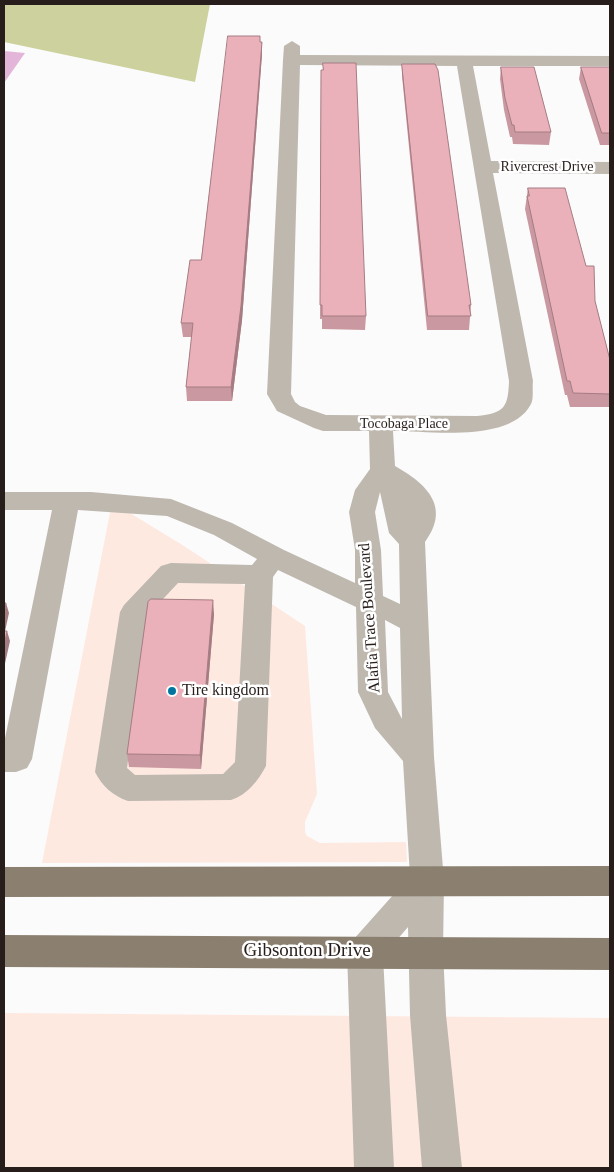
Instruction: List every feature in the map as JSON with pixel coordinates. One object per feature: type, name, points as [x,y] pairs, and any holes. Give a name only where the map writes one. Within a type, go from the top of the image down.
[{"type":"main road","points":[[4,882],[610,881]]},
{"type":"main road","name":"Gibsonton Drive","points":[[4,951],[425,951],[610,954]]},
{"type":"street","name":"Tocobaga Place","points":[[464,60],[521,381],[520,402],[514,411],[493,422],[477,424],[335,424],[311,420],[285,406],[279,394],[292,53],[464,60],[610,60]]},
{"type":"street","name":"Rivercrest Drive","points":[[483,167],[610,168]]},
{"type":"street","points":[[380,424],[383,470],[392,487],[402,533],[412,541],[418,757],[427,881],[425,951],[429,1030],[442,1168]]},
{"type":"street","name":"Alafia Trace Boulevard","points":[[383,470],[368,490],[362,512],[368,550],[373,692],[379,712],[389,727],[418,757]]},
{"type":"street","points":[[4,501],[66,507],[170,508],[223,529],[267,566],[370,603],[414,622]]},
{"type":"street","points":[[4,514],[66,507]]},
{"type":"street","points":[[4,759],[16,758],[66,507]]},
{"type":"street","points":[[267,566],[250,766],[231,787],[128,788],[112,772],[134,612],[171,572],[267,566]]},
{"type":"street","points":[[374,1168],[365,951],[427,881]]},
{"type":"shaded area","points":[[4,51],[25,53],[4,83]]},
{"type":"shaded area","points":[[112,502],[184,546],[305,626],[317,794],[305,822],[305,832],[307,836],[320,843],[406,842],[407,862],[42,863]]},
{"type":"shaded area","points":[[4,1013],[610,1018],[610,1168],[4,1168]]},
{"type":"green space","points":[[4,4],[210,4],[195,82],[4,42]]},
{"type":"building","points":[[228,36],[260,36],[260,42],[262,42],[241,306],[231,387],[186,387],[193,323],[181,323],[190,260],[201,260]]},
{"type":"building","points":[[323,63],[356,63],[366,316],[322,316],[322,305],[320,305],[321,70],[323,70]]},
{"type":"building","points":[[402,64],[435,64],[438,70],[471,316],[428,316]]},
{"type":"building","points":[[501,67],[534,67],[551,132],[515,132],[505,98]]},
{"type":"building","points":[[581,67],[610,67],[610,133],[602,133]]},
{"type":"building","points":[[528,188],[565,188],[586,266],[594,266],[595,301],[610,360],[610,394],[573,393],[570,381],[567,381],[527,196],[529,196]]},
{"type":"building","name":"Tire kingdom","points":[[151,599],[213,600],[200,755],[127,754],[148,602]]},
{"type":"building","points":[[4,631],[7,631],[4,646]]},
{"type":"place","name":"Tire kingdom","points":[[172,691]]}]
